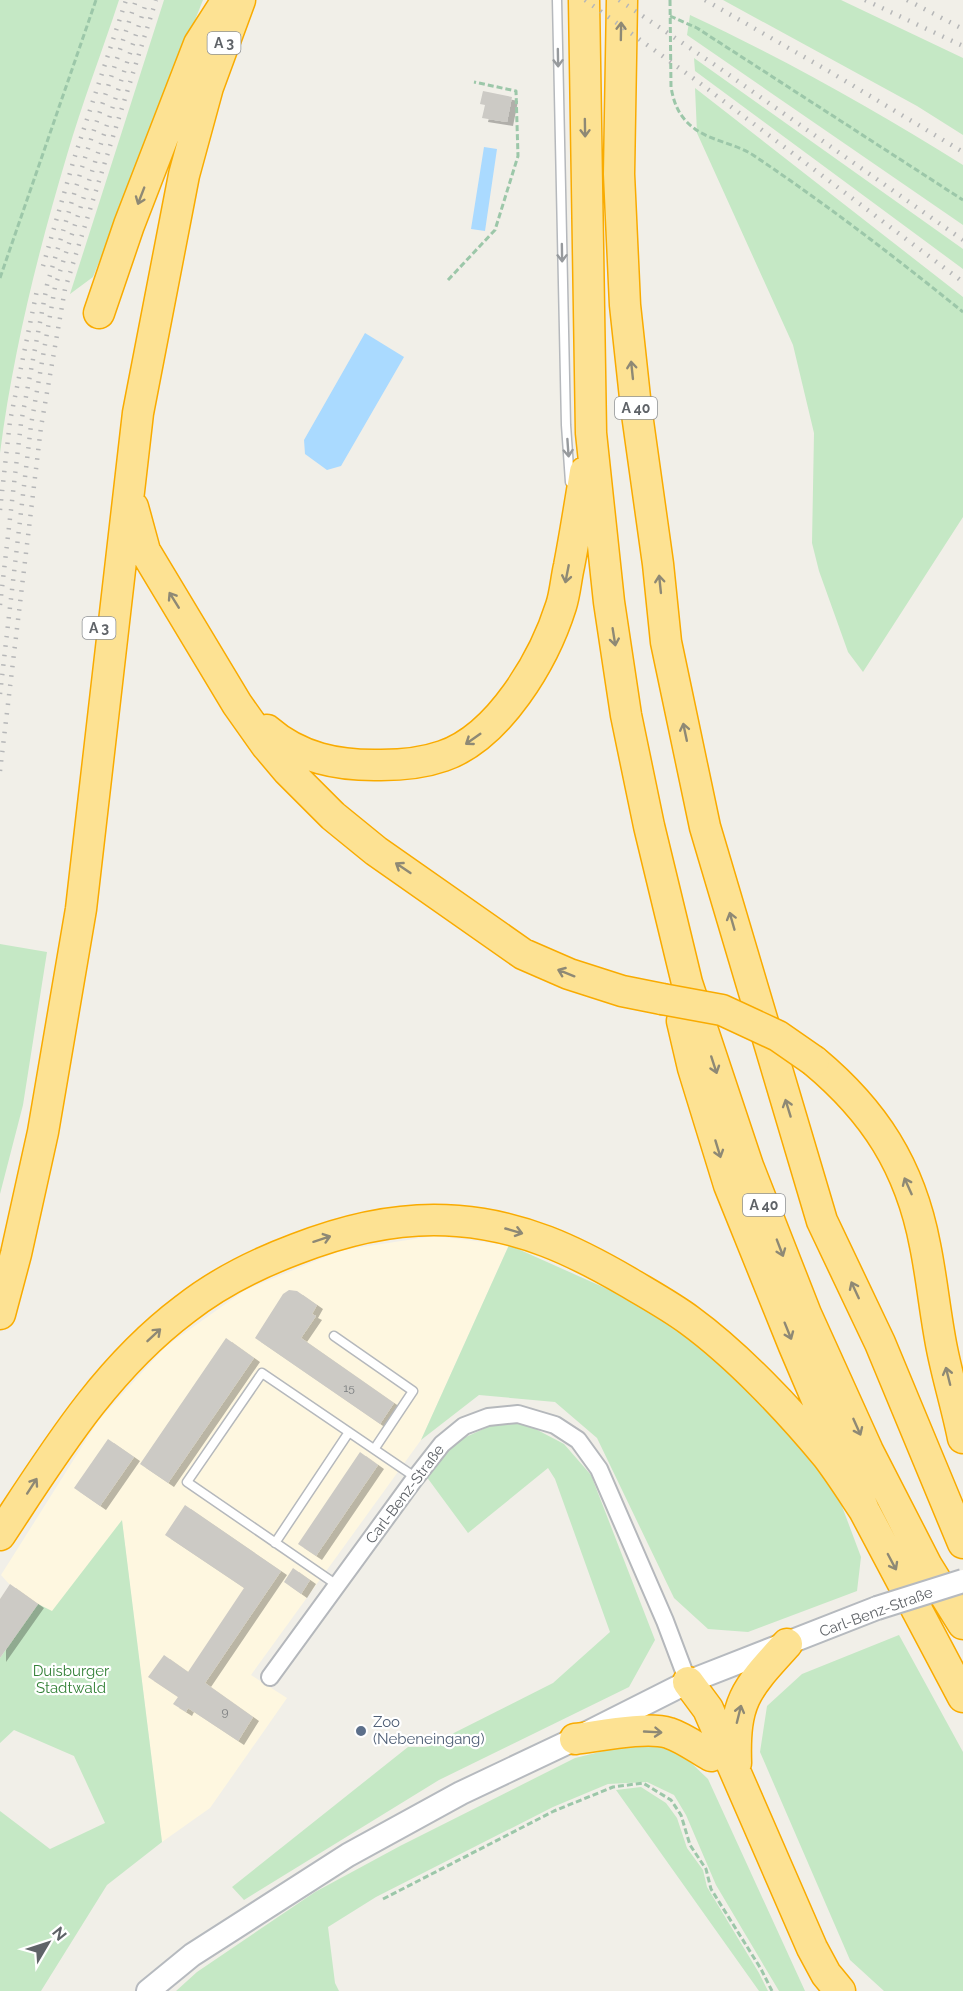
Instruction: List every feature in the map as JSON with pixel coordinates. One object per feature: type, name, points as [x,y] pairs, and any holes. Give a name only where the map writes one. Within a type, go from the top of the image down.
[{"type":"highway","name":"A 40","points":[[584,0],[591,433],[609,602],[626,715],[649,826],[687,983],[748,1166],[806,1314],[868,1451],[927,1566],[963,1624]]},
{"type":"highway","name":"A 40","points":[[622,0],[619,174],[625,305],[666,642],[705,827],[822,1221],[880,1343],[963,1543]]},
{"type":"highway","points":[[99,313],[129,225],[199,44],[229,2]]},
{"type":"highway","name":"A 3","points":[[0,1314],[44,1132],[81,909],[140,401],[184,175],[229,2]]},
{"type":"highway","name":"A 3","points":[[0,1255],[30,1130],[66,911],[95,672],[122,400],[143,280],[171,168],[229,2]]},
{"type":"highway","points":[[293,762],[394,765],[418,762],[444,756],[473,741],[489,726],[537,662],[561,606],[591,433]]},
{"type":"highway","points":[[129,493],[145,551],[216,663],[251,725],[293,762],[333,816],[376,851],[523,954],[622,996],[662,999],[722,1011],[778,1036],[842,1084],[870,1117],[896,1157],[914,1198],[925,1244],[941,1348],[963,1438]]},
{"type":"highway","points":[[649,826],[654,896],[693,1068],[729,1185],[789,1335],[864,1510],[961,1694]]},
{"type":"highway","points":[[0,1535],[63,1439],[93,1399],[127,1361],[185,1309],[242,1272],[306,1244],[370,1226],[431,1220],[456,1220],[502,1227],[558,1245],[603,1267],[689,1319],[799,1423],[828,1458],[864,1510]]},
{"type":"highway","points":[[880,1343],[963,1488]]},
{"type":"highway","points":[[736,1772],[735,1738],[737,1717],[742,1702],[754,1680],[787,1644]]},
{"type":"highway","points":[[688,1682],[694,1715],[711,1756],[804,1967],[820,1991]]},
{"type":"highway","points":[[688,1682],[708,1709],[812,1948],[826,1974],[840,1991]]},
{"type":"highway","points":[[575,1740],[652,1730],[668,1733],[687,1741],[711,1756]]},
{"type":"main road","name":"Carl-Benz-Straße","points":[[148,1991],[192,1955],[348,1855],[461,1793],[575,1740],[688,1682],[878,1608],[963,1581]]},
{"type":"street","name":"Carl-Benz-Straße","points":[[270,1677],[441,1444],[464,1426],[488,1417],[518,1414],[555,1425],[578,1440],[599,1469],[665,1621],[688,1682]]},
{"type":"lane","points":[[557,0],[566,425],[574,537]]},
{"type":"lane","points":[[334,1336],[413,1391],[375,1448]]},
{"type":"lane","points":[[337,1585],[187,1482],[262,1373],[415,1477]]},
{"type":"lane","points":[[275,1543],[350,1432]]},
{"type":"path","points":[[0,278],[96,0]]},
{"type":"path","points":[[670,0],[671,87],[681,117],[697,131],[745,150],[818,198],[963,312]]},
{"type":"path","points":[[669,15],[697,28],[963,200]]},
{"type":"path","points":[[448,280],[495,230],[518,156],[516,91],[474,82]]},
{"type":"path","points":[[383,1899],[554,1811],[613,1787],[643,1783],[671,1800],[681,1815],[690,1845],[706,1869],[711,1889],[761,1969],[772,1991]]},
{"type":"shaded area","points":[[434,1236],[509,1245],[421,1440],[251,1675],[287,1698],[210,1808],[162,1842],[122,1521],[52,1612],[38,1604],[0,1658],[0,1599],[10,1585],[1,1575],[98,1421],[165,1347],[245,1290],[342,1250]]},
{"type":"green space","points":[[0,0],[119,0],[73,136],[46,228],[19,340],[0,453]]},
{"type":"green space","points":[[164,0],[203,0],[93,277],[70,294]]},
{"type":"green space","points":[[723,0],[841,0],[963,58],[963,135],[917,106]]},
{"type":"green space","points":[[690,15],[829,86],[963,165],[963,225],[687,35]]},
{"type":"green space","points":[[694,58],[963,249],[963,269],[695,71]]},
{"type":"green space","points":[[695,88],[963,297],[963,517],[863,672],[848,652],[819,571],[812,543],[814,433],[793,345],[697,133]]},
{"type":"green space","points":[[0,944],[47,952],[23,1105],[0,1194]]},
{"type":"green space","points":[[509,1245],[641,1304],[716,1359],[803,1449],[840,1501],[861,1557],[857,1591],[748,1632],[708,1629],[674,1598],[597,1438],[555,1402],[479,1395],[421,1440]]},
{"type":"green space","points":[[524,1423],[564,1444],[591,1475],[655,1640],[629,1687],[439,1780],[244,1900],[232,1887],[408,1747],[426,1747],[553,1683],[610,1632],[555,1479],[548,1468],[468,1533],[426,1476],[457,1441],[490,1426]]},
{"type":"green space","name":"Duisburger Stadtwald","points":[[122,1520],[162,1842],[107,1885],[41,1991],[0,1991],[0,1811],[50,1849],[105,1823],[74,1756],[14,1730],[0,1743],[0,1658],[38,1604],[52,1611]]},
{"type":"green space","points":[[899,1635],[963,1752],[963,1991],[884,1991],[850,1960],[760,1752],[767,1706],[802,1674]]},
{"type":"green space","points":[[659,1744],[685,1757],[708,1779],[805,1991],[779,1991],[716,1885],[686,1815],[674,1795],[647,1782],[608,1784],[553,1807],[376,1897],[328,1927],[335,1983],[339,1991],[176,1991],[197,1972],[315,1892],[400,1846],[575,1758],[620,1747]]},
{"type":"green space","points":[[641,1787],[666,1803],[677,1818],[687,1848],[703,1870],[707,1887],[768,1991],[759,1991],[616,1790]]},
{"type":"water","points":[[484,147],[497,149],[485,231],[471,229]]},
{"type":"water","points":[[365,333],[404,357],[341,466],[327,470],[305,454],[304,440]]},
{"type":"building","points":[[483,91],[512,97],[507,122],[482,118],[485,105],[480,104]]},
{"type":"building","points":[[289,1290],[297,1291],[317,1305],[312,1314],[316,1316],[301,1338],[394,1403],[380,1424],[255,1338],[283,1294]]},
{"type":"building","points":[[226,1338],[254,1358],[168,1483],[140,1464]]},
{"type":"building","points":[[108,1439],[134,1457],[100,1506],[74,1488]]},
{"type":"building","points":[[360,1452],[378,1465],[316,1556],[298,1544]]},
{"type":"building","points":[[185,1505],[281,1571],[205,1683],[253,1717],[238,1741],[188,1708],[186,1712],[173,1704],[178,1697],[148,1677],[164,1655],[188,1672],[244,1588],[165,1535]]},
{"type":"building","points":[[293,1568],[310,1580],[301,1594],[284,1582]]},
{"type":"building","points":[[10,1584],[38,1604],[0,1658],[0,1599]]},
{"type":"railway","points":[[43,266],[74,159],[126,0]]},
{"type":"railway","points":[[0,605],[21,423],[47,285],[136,0]]},
{"type":"railway","points":[[0,694],[31,425],[55,287],[147,0]]},
{"type":"railway","points":[[0,771],[41,427],[65,289],[156,0]]},
{"type":"railway","points":[[585,0],[697,81],[963,282]]},
{"type":"railway","points":[[619,0],[963,240]]},
{"type":"railway","points":[[705,0],[963,152]]},
{"type":"railway","points":[[865,0],[963,46]]},
{"type":"railway","points":[[907,0],[963,29]]},
{"type":"railway","points":[[0,510],[10,421],[37,290]]},
{"type":"place","name":"Zoo (Nebeneingang)","points":[[361,1731]]}]
